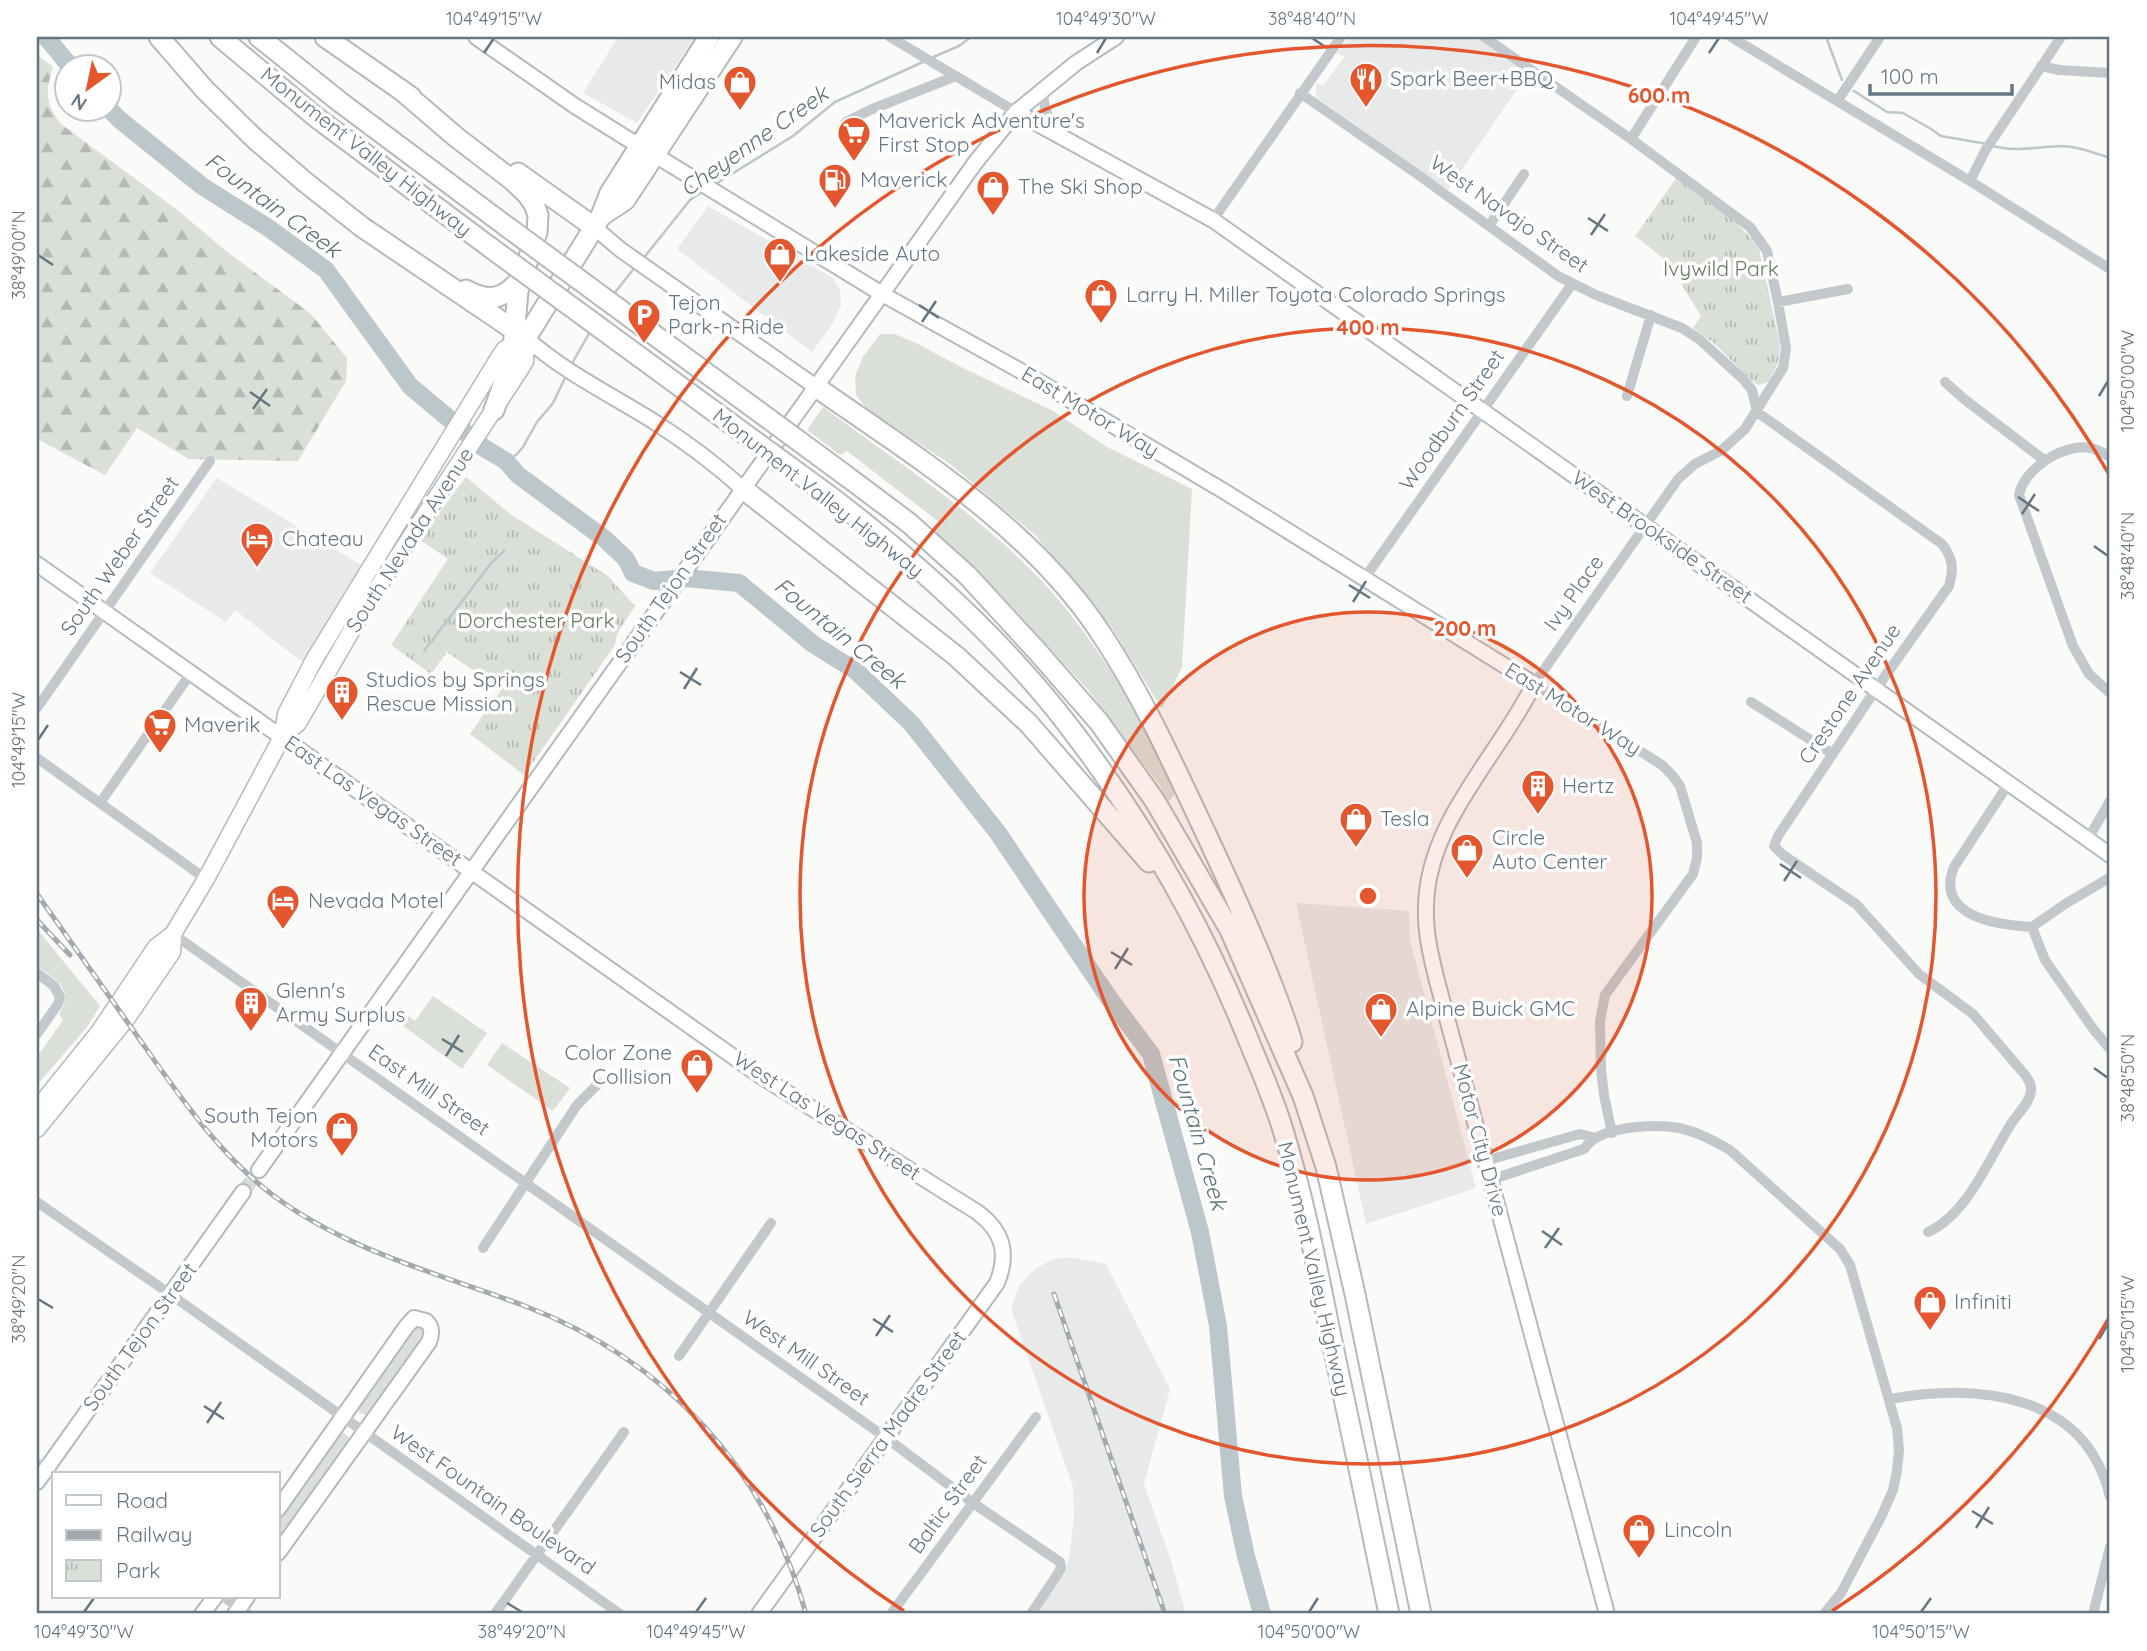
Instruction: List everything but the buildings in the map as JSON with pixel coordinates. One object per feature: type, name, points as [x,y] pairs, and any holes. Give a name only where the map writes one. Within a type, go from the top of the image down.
[{"type":"highway","points":[[159,37],[205,90],[255,139],[515,350]]},
{"type":"highway","name":"Monument Valley Highway","points":[[220,37],[317,118],[878,533],[948,596],[1016,665],[1073,731],[1153,848],[1193,918],[1225,982],[1283,1128],[1306,1213],[1389,1614]]},
{"type":"highway","name":"Monument Valley Highway","points":[[260,37],[340,102],[908,523],[967,575],[1099,722],[1155,801],[1230,930],[1313,1124],[1326,1167],[1355,1294],[1421,1614]]},
{"type":"highway","points":[[325,37],[598,222]]},
{"type":"highway","name":"South Nevada Avenue","points":[[515,350],[598,222],[625,200],[647,150],[709,37]]},
{"type":"highway","name":"South Nevada Avenue","points":[[647,150],[732,37]]},
{"type":"highway","points":[[400,89],[512,180],[526,193],[538,215],[537,232],[517,301],[515,350],[494,410]]},
{"type":"highway","points":[[380,240],[477,295],[489,299],[502,296],[513,289],[524,276]]},
{"type":"highway","points":[[816,387],[947,479],[1000,521],[1051,571],[1102,633],[1144,704],[1255,940],[1290,1036],[1313,1124]]},
{"type":"highway","points":[[742,488],[946,647],[1007,703],[1114,820],[1193,918]]},
{"type":"main road","name":"South Nevada Avenue","points":[[37,1109],[99,1032],[156,947],[173,934],[206,879],[282,737],[286,714],[314,660],[421,486],[515,350]]},
{"type":"main road","name":"South Nevada Avenue","points":[[282,737],[298,723],[367,604],[494,410]]},
{"type":"main road","name":"South Nevada Avenue","points":[[37,1129],[127,1018],[172,952],[173,934]]},
{"type":"street","name":"East Motor Way","points":[[476,37],[575,106],[882,294],[1028,375],[1222,490],[1662,765],[1681,786],[1697,843],[1697,858],[1693,874],[1605,995],[1600,1021],[1601,1069],[1612,1133]]},
{"type":"street","points":[[890,37],[1016,111]]},
{"type":"street","name":"South Tejon Street","points":[[259,1170],[975,163],[1016,111],[1076,63],[1116,37]]},
{"type":"street","points":[[1213,220],[1341,37]]},
{"type":"street","name":"Ivy Place","points":[[1484,37],[1631,139],[1750,227],[1767,251],[1786,348],[1779,377],[1757,412],[1722,450],[1687,470],[1534,684]]},
{"type":"street","points":[[1631,139],[1696,37]]},
{"type":"street","points":[[1731,37],[1838,100],[2110,269]]},
{"type":"street","points":[[1838,100],[1880,37]]},
{"type":"street","points":[[1970,181],[1986,151],[2061,37]]},
{"type":"street","points":[[2041,66],[2110,73]]},
{"type":"street","points":[[846,121],[956,76]]},
{"type":"street","points":[[1042,90],[1054,133]]},
{"type":"street","name":"West Navajo Street","points":[[1300,93],[1418,174],[1558,276],[1682,328],[1716,353],[1743,379],[1752,390],[1757,412]]},
{"type":"street","name":"West Brookside Street","points":[[1016,111],[1213,220],[2109,855]]},
{"type":"street","points":[[1489,226],[1524,174]]},
{"type":"street","points":[[598,222],[621,250],[816,387]]},
{"type":"street","name":"Woodburn Street","points":[[1364,579],[1572,284]]},
{"type":"street","points":[[1779,302],[1848,289]]},
{"type":"street","points":[[1627,396],[1651,315]]},
{"type":"street","points":[[515,350],[546,356],[657,424],[723,471],[742,488]]},
{"type":"street","points":[[1945,382],[2044,460]]},
{"type":"street","name":"Crestone Avenue","points":[[1757,412],[1942,544],[1952,563],[1949,586],[1876,689],[1774,846],[1783,855],[1856,904],[1919,974],[1973,1014],[2030,1084],[2031,1092],[2027,1101],[2010,1125],[1991,1161],[1957,1208],[1932,1230]]},
{"type":"street","points":[[2110,457],[2100,451],[2080,447],[2070,449],[2044,460],[2021,485],[2019,495],[2073,646],[2089,674],[2110,693]]},
{"type":"street","name":"South Weber Street","points":[[37,708],[210,461]]},
{"type":"street","name":"East Las Vegas Street","points":[[37,564],[641,990]]},
{"type":"street","points":[[100,803],[191,673]]},
{"type":"street","name":"Motor City Drive","points":[[1534,684],[1521,710],[1443,833],[1430,873],[1426,906],[1427,930],[1435,972],[1607,1614]]},
{"type":"street","points":[[1751,702],[1833,754]]},
{"type":"street","points":[[37,758],[206,879]]},
{"type":"street","points":[[2009,783],[1954,867],[1949,885],[1956,901],[1976,918],[2000,925],[2032,928],[2065,904],[2110,880],[2109,855]]},
{"type":"street","points":[[2088,839],[2110,801]]},
{"type":"street","points":[[2032,928],[2045,960],[2110,1049]]},
{"type":"street","name":"East Mill Street","points":[[173,934],[525,1182]]},
{"type":"street","points":[[37,973],[54,986],[59,995],[58,1004],[37,1034]]},
{"type":"street","name":"West Las Vegas Street","points":[[641,990],[759,1075],[990,1221],[997,1231],[1002,1248]]},
{"type":"street","points":[[484,1248],[577,1105],[599,1083]]},
{"type":"street","points":[[1490,1180],[1584,1149],[1596,1138],[1630,1128],[1678,1128],[1712,1139],[1730,1150],[1840,1249],[1850,1265],[1890,1399],[1899,1450],[1893,1490],[1882,1515],[1841,1593],[1824,1614]]},
{"type":"street","points":[[1485,1161],[1580,1134],[1596,1138]]},
{"type":"street","name":"West Mill Street","points":[[525,1182],[885,1437],[973,1503],[1060,1562],[1061,1568],[1031,1614]]},
{"type":"street","name":"South Tejon Street","points":[[37,1482],[243,1192]]},
{"type":"street","name":"West Fountain Boulevard","points":[[37,1202],[620,1614]]},
{"type":"street","points":[[678,1356],[771,1223]]},
{"type":"street","name":"South Sierra Madre Street","points":[[759,1614],[997,1283],[1002,1270],[1002,1248]]},
{"type":"street","points":[[280,1506],[406,1326],[414,1318],[426,1321],[431,1328],[429,1342],[280,1550]]},
{"type":"street","points":[[1890,1399],[1937,1394],[1989,1395],[2013,1398],[2036,1407],[2068,1426],[2082,1441],[2101,1468],[2110,1497]]},
{"type":"street","name":"Baltic Street","points":[[891,1614],[1036,1417]]},
{"type":"street","points":[[495,1614],[624,1432]]},
{"type":"street","points":[[2093,1614],[2110,1548]]},
{"type":"street","points":[[202,1614],[214,1598]]},
{"type":"street","points":[[226,1598],[242,1608]]},
{"type":"shaded area","points":[[618,37],[695,37],[637,123],[583,93]]},
{"type":"shaded area","points":[[1350,37],[1475,37],[1528,73],[1448,190],[1316,97],[1316,84],[1324,85],[1345,56],[1336,54]]},
{"type":"shaded area","name":"Lakeside Auto","points":[[708,206],[833,278],[840,290],[841,306],[831,326],[812,352],[677,249]]},
{"type":"shaded area","name":"Chateau","points":[[217,478],[363,566],[339,602],[306,665],[235,610],[226,622],[150,573]]},
{"type":"shaded area","name":"Alpine Buick GMC","points":[[1296,903],[1409,911],[1410,940],[1476,1188],[1366,1224]]},
{"type":"shaded area","points":[[1070,1257],[1106,1264],[1170,1389],[1144,1484],[1186,1614],[1037,1614],[1064,1574],[1070,1553],[1074,1516],[1073,1487],[1011,1309],[1019,1286],[1035,1269],[1053,1259]]},
{"type":"green space","points":[[37,55],[52,66],[48,97],[52,122],[60,122],[311,314],[347,358],[346,381],[298,461],[189,459],[137,428],[105,475],[37,439]]},
{"type":"green space","name":"Ivywild Park","points":[[1677,177],[1732,219],[1759,249],[1780,344],[1777,366],[1768,382],[1758,385],[1752,381],[1715,344],[1693,328],[1701,316],[1667,261],[1635,236]]},
{"type":"green space","points":[[880,334],[895,334],[916,343],[1053,411],[1107,447],[1192,489],[1182,667],[1162,709],[1112,628],[1035,535],[950,464],[867,409],[856,395],[855,376],[863,357]]},
{"type":"green space","points":[[823,407],[963,510],[1016,556],[1055,595],[1093,645],[1143,723],[1176,791],[1169,802],[1089,691],[1001,595],[933,530],[939,522],[847,451],[840,455],[807,430]]},
{"type":"green space","name":"Dorchester Park","points":[[466,477],[510,514],[608,576],[635,606],[617,634],[615,645],[524,775],[470,734],[501,690],[447,652],[431,674],[391,645],[448,559],[419,539]]},
{"type":"green space","points":[[37,929],[100,1006],[87,1027],[37,1085],[37,1057],[63,1020],[59,1014],[65,998],[61,986],[37,966]]},
{"type":"green space","points":[[433,996],[487,1033],[462,1069],[388,1015],[394,1007],[415,1021]]},
{"type":"green space","points":[[502,1043],[570,1088],[553,1111],[487,1065]]},
{"type":"green space","points":[[418,1325],[425,1329],[426,1335],[370,1414],[360,1413],[359,1404],[412,1327]]},
{"type":"green space","points":[[343,1433],[349,1437],[349,1443],[280,1540],[280,1515],[338,1434]]},
{"type":"waterway","name":"Fountain Creek","points":[[46,37],[58,52]]},
{"type":"waterway","name":"Cheyenne Creek","points":[[931,58],[959,46],[971,37]]},
{"type":"waterway","points":[[1826,37],[1842,80]]},
{"type":"waterway","name":"Cheyenne Creek","points":[[714,185],[793,136],[835,102],[925,61]]},
{"type":"waterway","points":[[1854,91],[1887,112],[1903,113],[1941,136],[1987,144]]},
{"type":"waterway","name":"Fountain Creek","points":[[122,122],[202,186],[267,227],[326,270],[410,386],[484,448],[506,461],[518,475],[605,539],[626,559],[633,573],[654,581],[686,578],[739,583],[813,644],[856,671],[911,723],[998,833],[1109,998],[1151,1054],[1200,1232],[1218,1326],[1233,1496],[1262,1614]]},
{"type":"waterway","points":[[1993,146],[2018,149],[2067,146],[2110,158]]},
{"type":"waterway","name":"Cheyenne Creek","points":[[642,260],[690,200],[705,190]]},
{"type":"waterway","name":"Cheyenne Creek","points":[[613,295],[635,267]]},
{"type":"waterway","name":"Cheyenne Creek","points":[[570,367],[591,330]]},
{"type":"waterway","name":"Cheyenne Creek","points":[[506,461],[523,447],[537,422],[553,403],[566,376]]},
{"type":"waterway","points":[[424,651],[492,562],[504,551]]},
{"type":"tunnel","points":[[243,1192],[259,1170]]},
{"type":"railway","points":[[37,894],[189,1107],[220,1146],[274,1196],[332,1232],[364,1247],[525,1306],[576,1329],[623,1356],[665,1389],[703,1426],[737,1467],[765,1512],[788,1561],[806,1614]]},
{"type":"railway","points":[[37,920],[70,955]]},
{"type":"railway","points":[[1054,1294],[1165,1614]]},
{"type":"place","name":"Spark Beer+BBQ","points":[[1366,109]]},
{"type":"place","name":"Midas","points":[[740,112]]},
{"type":"place","name":"Maverick Adventure's First Stop","points":[[854,163]]},
{"type":"place","name":"Maverick","points":[[835,210]]},
{"type":"place","name":"The Ski Shop","points":[[993,217]]},
{"type":"place","name":"Lakeside Auto","points":[[780,284]]},
{"type":"place","name":"Larry H. Miller Toyota Colorado Springs","points":[[1101,325]]},
{"type":"place","name":"Tejon Park-n-Ride","points":[[644,345]]},
{"type":"place","name":"Chateau","points":[[257,569]]},
{"type":"place","name":"Studios by Springs Rescue Mission","points":[[342,722]]},
{"type":"place","name":"Maverik","points":[[160,755]]},
{"type":"place","name":"Hertz","points":[[1538,816]]},
{"type":"place","name":"Tesla","points":[[1356,849]]},
{"type":"place","name":"Circle Auto Center","points":[[1467,880]]},
{"type":"place","name":"Nevada Motel","points":[[283,931]]},
{"type":"place","name":"Glenn's Army Surplus","points":[[251,1033]]},
{"type":"place","name":"Alpine Buick GMC","points":[[1381,1039]]},
{"type":"place","name":"Color Zone Collision","points":[[697,1095]]},
{"type":"place","name":"South Tejon Motors","points":[[342,1158]]},
{"type":"place","name":"Infiniti","points":[[1930,1332]]},
{"type":"place","name":"Lincoln","points":[[1639,1560]]}]
